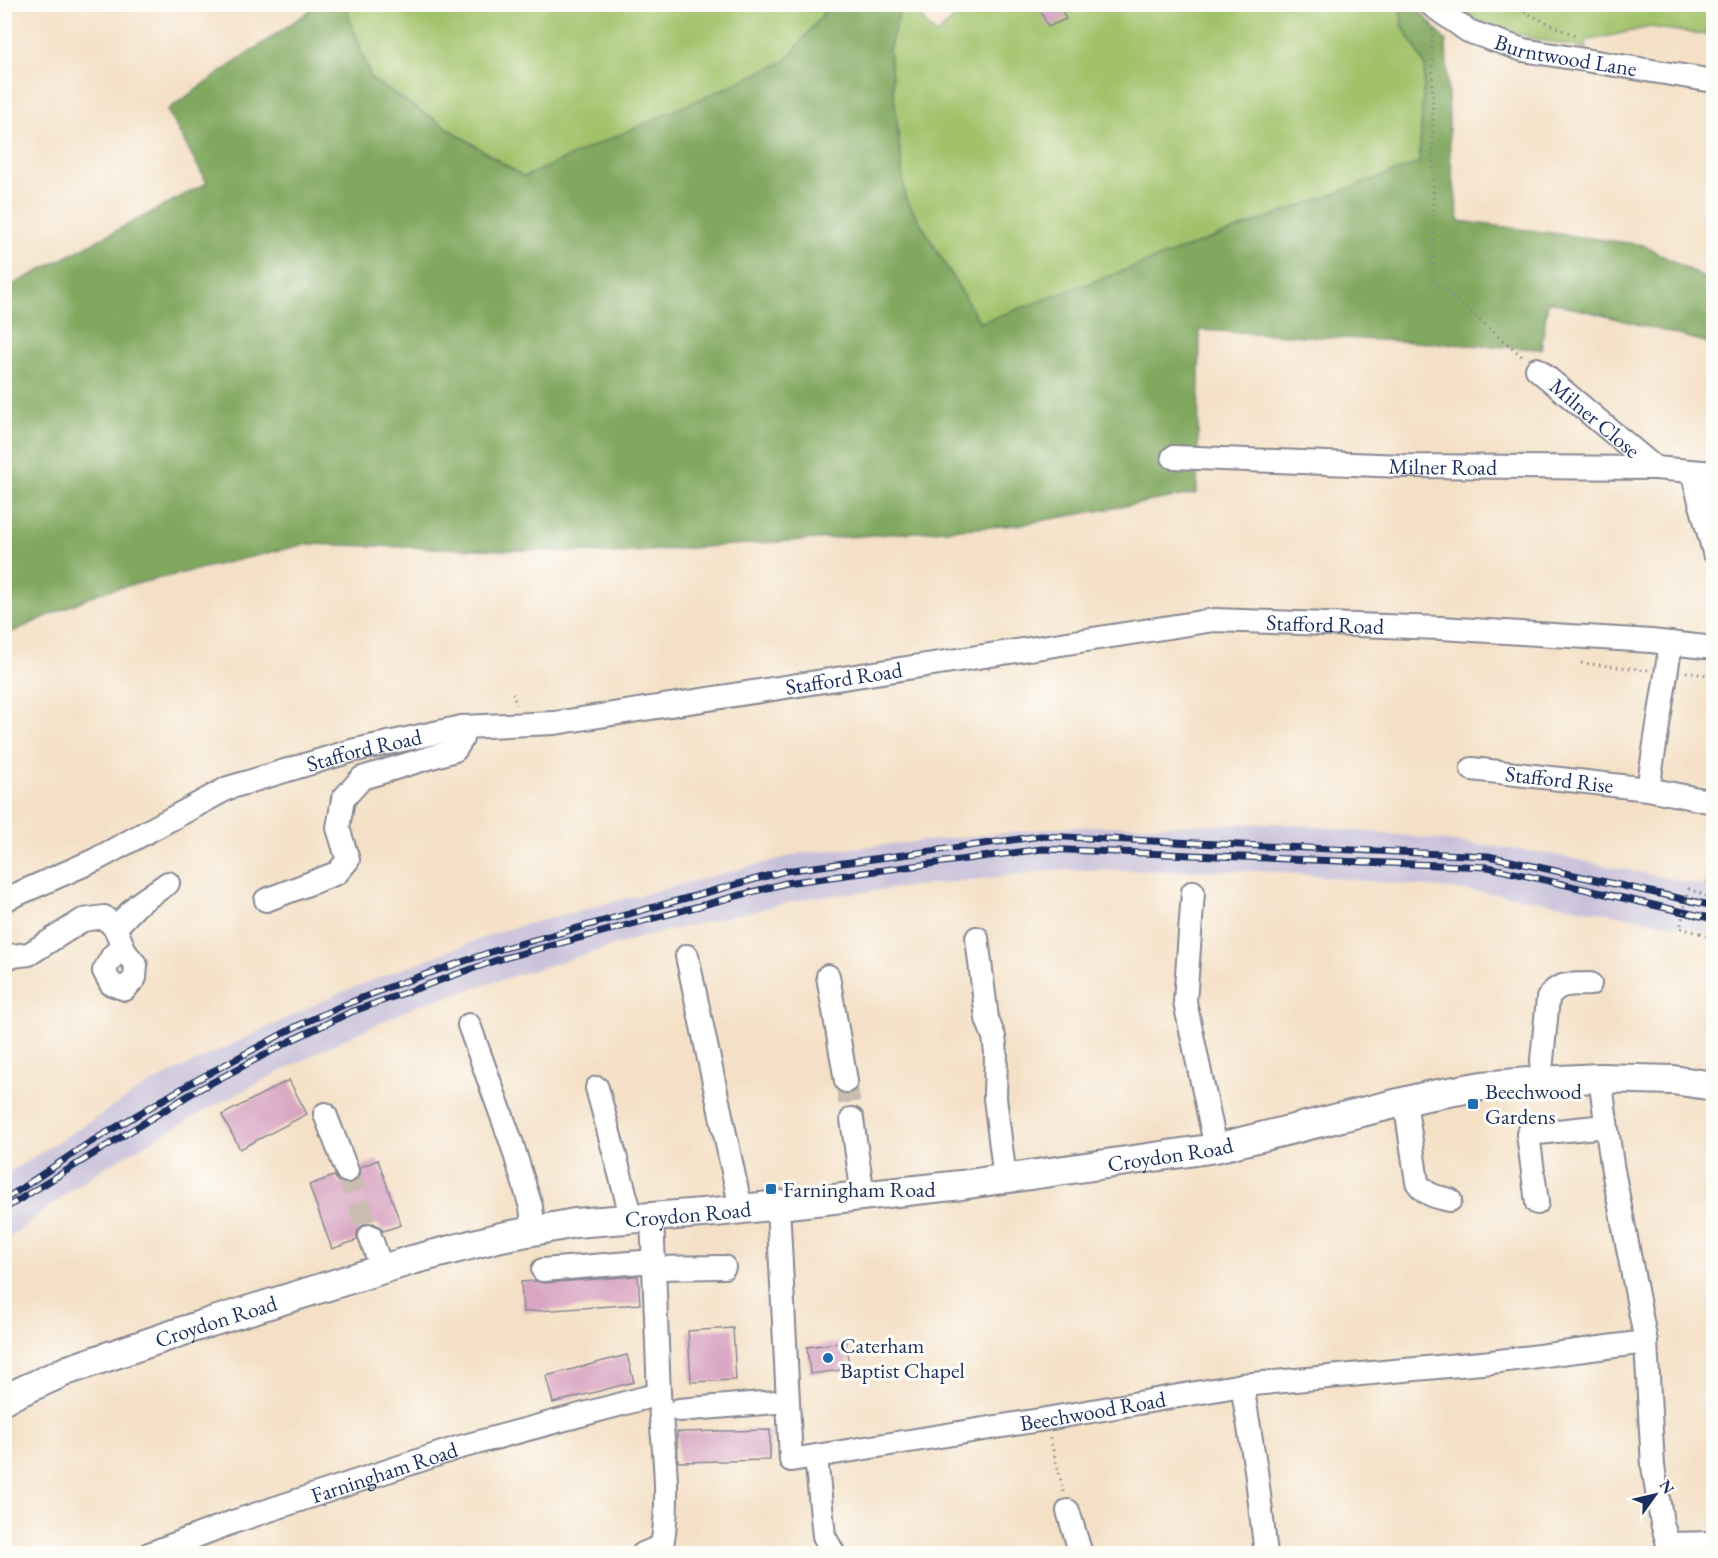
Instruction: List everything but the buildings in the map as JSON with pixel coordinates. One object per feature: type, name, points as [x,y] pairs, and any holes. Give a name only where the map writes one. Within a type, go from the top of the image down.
[{"type":"main road","name":"Croydon Road","points":[[4,1399],[68,1370],[198,1326],[382,1269],[501,1236],[575,1223],[778,1206],[1005,1179],[1216,1148],[1406,1101],[1482,1086],[1540,1080],[1600,1078],[1673,1080],[1713,1086]]},
{"type":"street","name":"Burntwood Lane","points":[[1431,5],[1468,31],[1523,50],[1713,81]]},
{"type":"street","name":"Milner Close","points":[[1537,369],[1655,468]]},
{"type":"street","name":"Milner Road","points":[[1173,457],[1402,466],[1655,468],[1703,473]]},
{"type":"street","points":[[1703,473],[1713,552]]},
{"type":"street","name":"Stafford Road","points":[[4,900],[94,860],[228,788],[351,751],[462,727],[555,723],[1214,620],[1441,628],[1661,642],[1713,648]]},
{"type":"street","points":[[1648,789],[1666,670],[1661,642]]},
{"type":"street","points":[[266,900],[337,873],[348,860],[338,828],[343,799],[362,778],[455,750],[462,739],[462,727]]},
{"type":"street","name":"Stafford Rise","points":[[1472,769],[1648,789],[1708,801]]},
{"type":"street","points":[[115,928],[138,904],[168,883]]},
{"type":"street","points":[[1193,892],[1185,1002],[1216,1148]]},
{"type":"street","points":[[4,957],[29,954],[83,920],[104,917],[115,928],[126,953]]},
{"type":"street","points":[[977,938],[987,1019],[994,1037],[996,1053],[995,1098],[1005,1179]]},
{"type":"street","points":[[687,956],[741,1209]]},
{"type":"street","points":[[828,976],[846,1081]]},
{"type":"street","points":[[1540,1080],[1548,998],[1558,986],[1590,984]]},
{"type":"street","points":[[469,1025],[512,1144],[531,1207],[534,1231]]},
{"type":"street","points":[[1600,1078],[1614,1176],[1646,1342],[1653,1466],[1662,1523],[1668,1544],[1713,1543]]},
{"type":"street","points":[[597,1088],[642,1218],[654,1265],[659,1394],[666,1483],[666,1524],[663,1546],[643,1554]]},
{"type":"street","points":[[1406,1101],[1417,1182],[1428,1194],[1450,1200]]},
{"type":"street","points":[[325,1114],[347,1171]]},
{"type":"street","points":[[852,1119],[863,1196]]},
{"type":"street","points":[[1537,1203],[1528,1134],[1606,1126]]},
{"type":"street","name":"Beechwood Road","points":[[778,1206],[791,1460],[1242,1385],[1492,1362],[1646,1342]]},
{"type":"street","points":[[370,1236],[382,1269]]},
{"type":"street","points":[[543,1270],[654,1265],[724,1267]]},
{"type":"street","points":[[1242,1385],[1256,1470],[1266,1554]]},
{"type":"street","name":"Farningham Road","points":[[149,1554],[233,1522],[457,1448],[659,1394]]},
{"type":"street","points":[[679,1410],[788,1401]]},
{"type":"street","points":[[816,1457],[824,1536],[834,1554]]},
{"type":"street","points":[[1068,1511],[1081,1554]]},
{"type":"street","points":[[666,1524],[675,1550],[680,1554]]},
{"type":"path","points":[[1508,4],[1585,41]]},
{"type":"path","points":[[1431,5],[1434,281],[1537,369]]},
{"type":"path","points":[[1581,663],[1648,670],[1661,642]]},
{"type":"path","points":[[1666,670],[1713,676]]},
{"type":"path","points":[[1713,866],[1709,897],[1689,889],[1680,928],[1713,939]]},
{"type":"path","points":[[1046,1419],[1068,1511]]},
{"type":"shaded area","points":[[1277,823],[1399,835],[1550,854],[1713,888],[1713,936],[1691,928],[1500,894],[1267,871],[1059,870],[809,898],[645,936],[419,1005],[342,1040],[213,1106],[105,1167],[5,1241],[5,1175],[149,1084],[339,993],[501,931],[802,853],[1065,827]]},
{"type":"green space","points":[[314,5],[345,5],[371,79],[524,177],[786,61],[830,5],[901,5],[889,50],[905,197],[980,323],[1419,163],[1425,65],[1402,25],[1400,5],[1415,5],[1446,41],[1450,156],[1459,221],[1643,245],[1713,283],[1713,344],[1548,301],[1541,349],[1200,330],[1197,493],[1017,525],[617,553],[306,544],[101,592],[5,635],[5,289],[207,183],[167,110],[309,11]]},
{"type":"green space","points":[[345,5],[830,5],[787,61],[524,177],[371,79]]},
{"type":"green space","points":[[901,5],[910,5],[936,35],[969,5],[1400,5],[1402,25],[1425,65],[1419,163],[980,323],[905,197],[889,50]]},
{"type":"green space","points":[[1451,5],[1713,5],[1713,36],[1650,27],[1585,41],[1587,49],[1531,38],[1481,22]]},
{"type":"green space","points":[[1713,833],[1714,888],[1705,886]]},
{"type":"tunnel","points":[[846,1081],[852,1119]]},
{"type":"tunnel","points":[[347,1171],[370,1236]]},
{"type":"railway","points":[[4,1200],[89,1143],[193,1082],[295,1027],[344,1005],[494,951],[785,871],[1041,836],[1488,856],[1714,906]]},
{"type":"railway","points":[[4,1209],[194,1092],[296,1038],[351,1012],[497,960],[786,883],[1042,849],[1488,867],[1714,919]]},
{"type":"place","name":"Beechwood Gardens","points":[[1473,1104]]},
{"type":"place","name":"Farningham Road","points":[[771,1189]]},
{"type":"place","name":"Caterham Baptist Chapel","points":[[828,1358]]}]
